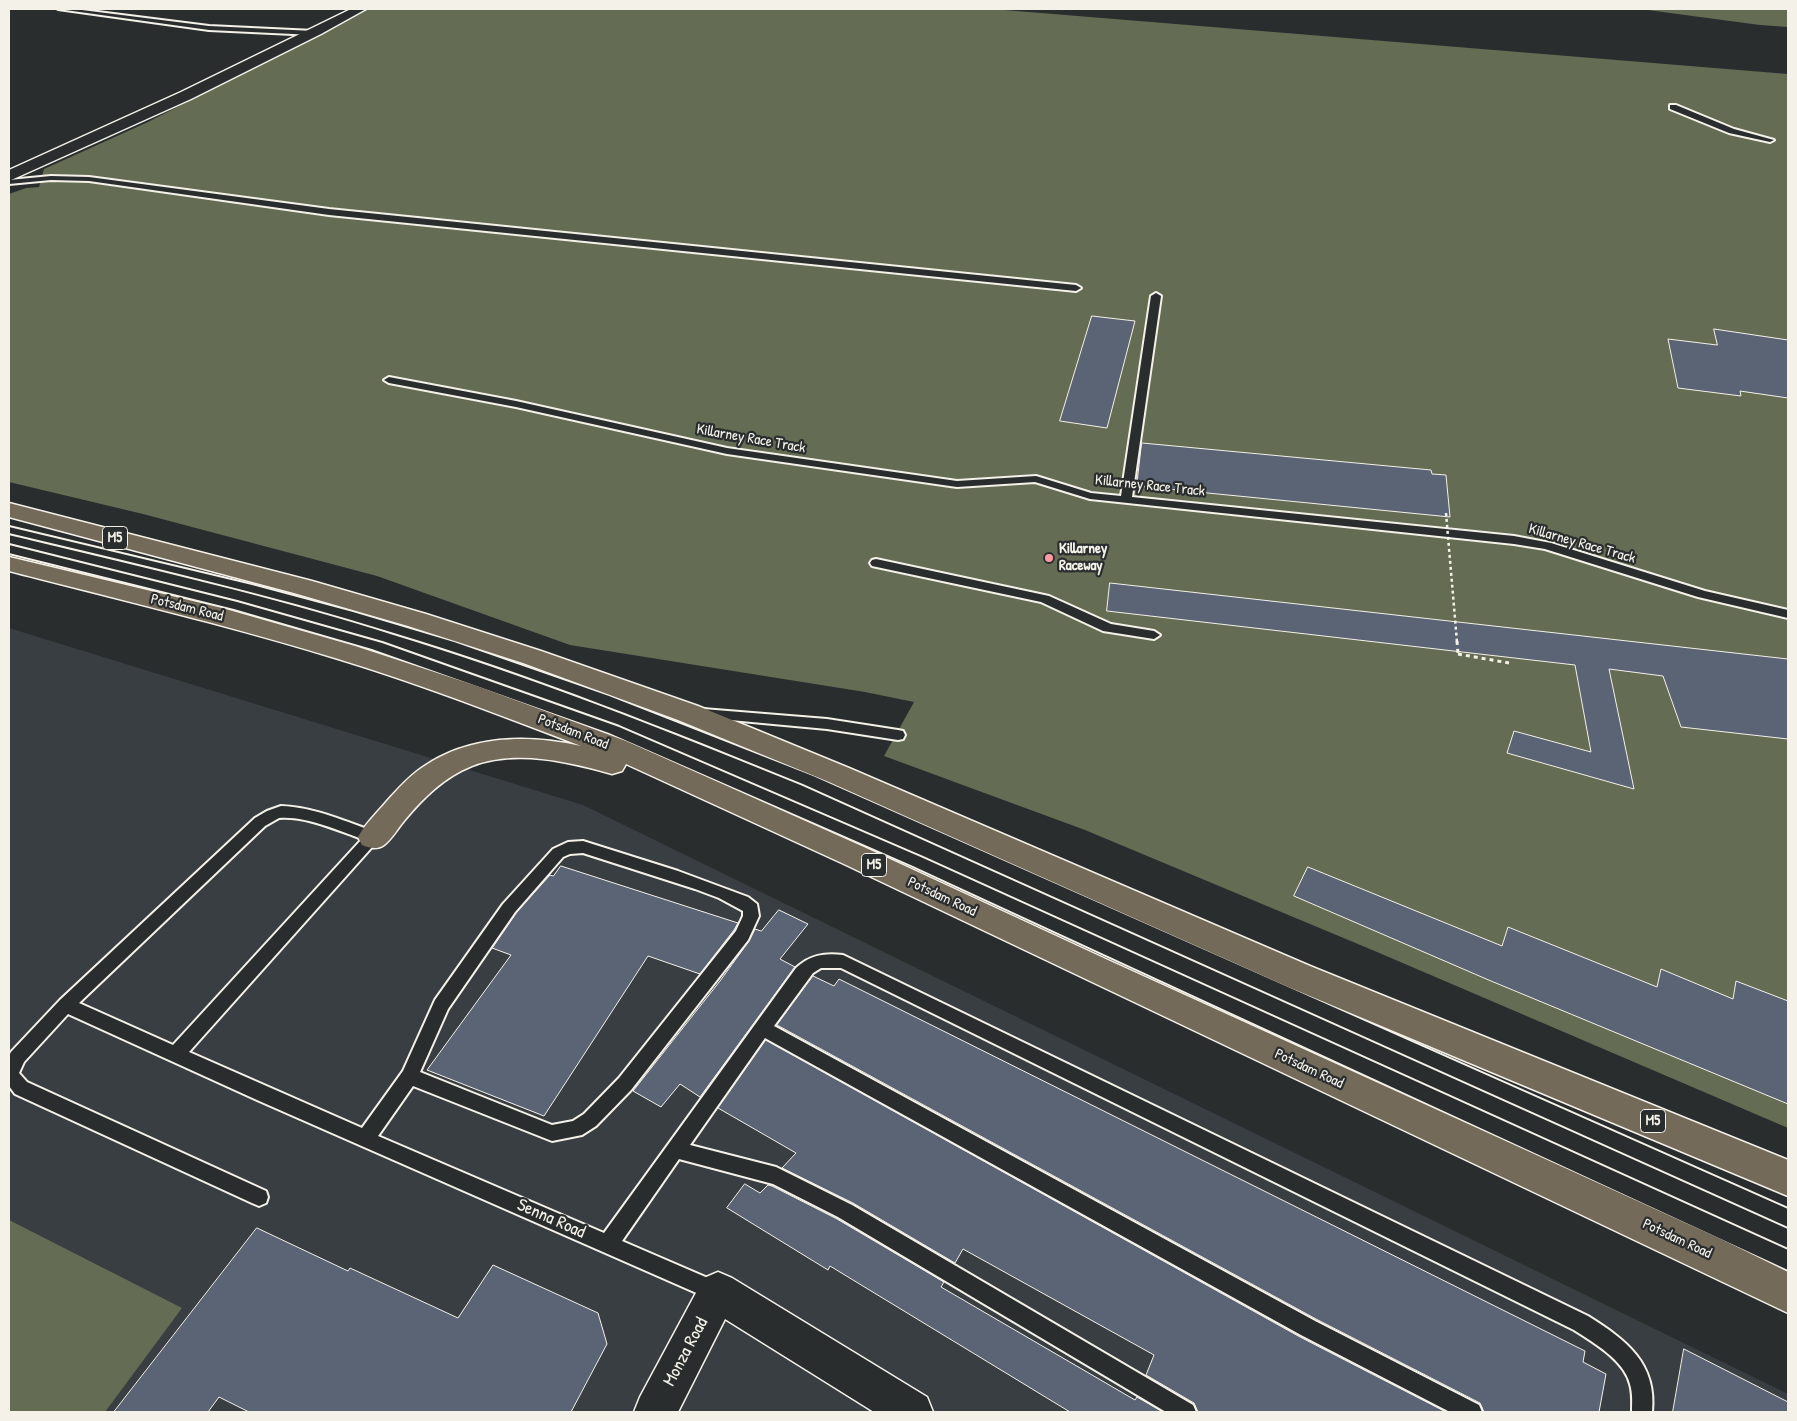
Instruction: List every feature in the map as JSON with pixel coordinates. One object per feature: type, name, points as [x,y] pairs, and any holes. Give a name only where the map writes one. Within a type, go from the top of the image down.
[{"type":"main road","name":"M5","points":[[9,510],[303,586],[532,657],[688,712],[839,775],[1298,976],[1509,1061],[1788,1178]]},
{"type":"main road","name":"Potsdam Road","points":[[9,564],[222,616],[346,652],[467,693],[616,748],[855,856],[1098,971],[1698,1248],[1788,1293]]},
{"type":"main road","points":[[373,837],[421,786],[440,769],[468,757],[489,751],[540,748],[582,755],[715,793]]},
{"type":"street","points":[[9,176],[143,117],[360,9]]},
{"type":"street","name":"Monza Road","points":[[655,1412],[718,1292]]},
{"type":"street","name":"Senna Road","points":[[718,1292],[912,1412]]},
{"type":"lane","points":[[61,9],[209,28],[314,33]]},
{"type":"lane","points":[[1674,107],[1732,131],[1770,140]]},
{"type":"lane","points":[[9,182],[50,178],[89,180],[339,213],[1076,288]]},
{"type":"lane","points":[[1126,500],[1156,296]]},
{"type":"lane","name":"Killarney Race Track","points":[[389,380],[516,404],[636,433],[762,457],[957,484],[1036,479],[1090,496],[1514,540],[1547,546],[1702,594],[1788,614]]},
{"type":"lane","points":[[9,530],[266,592],[397,629],[517,668],[662,721],[835,792],[1788,1218]]},
{"type":"lane","points":[[9,549],[237,606],[377,646],[614,730],[918,862],[1788,1260]]},
{"type":"lane","points":[[876,563],[1044,598],[1108,628],[1154,634]]},
{"type":"lane","points":[[688,712],[827,724],[898,735]]},
{"type":"lane","points":[[175,1055],[373,837],[298,814],[280,812],[272,814],[260,822],[66,1005],[16,1057],[10,1075],[21,1088],[259,1197]]},
{"type":"lane","points":[[366,1138],[410,1076],[437,1013],[452,989],[509,908],[558,853],[568,848],[583,847],[715,890],[744,901],[751,908],[751,916],[742,935],[625,1084],[590,1120],[576,1129],[552,1132],[537,1128],[410,1076]]},
{"type":"lane","points":[[608,1244],[810,964],[828,960],[843,962],[1581,1323],[1619,1348],[1633,1366],[1640,1382],[1644,1399],[1642,1412]]},
{"type":"lane","name":"Senna Road","points":[[66,1005],[175,1055],[718,1292]]},
{"type":"lane","points":[[763,1028],[1308,1328],[1472,1412]]},
{"type":"lane","points":[[676,1150],[776,1176],[790,1182],[845,1211],[1186,1412]]},
{"type":"path","points":[[1446,513],[1458,654],[1509,663]]},
{"type":"shaded area","points":[[9,628],[583,805],[1788,1394],[1788,1412],[9,1412]]},
{"type":"green space","name":"Killarney Raceway","points":[[368,9],[992,9],[1788,74],[1788,1128],[1377,952],[1085,830],[884,756],[914,702],[865,692],[570,645],[377,576],[143,514],[9,482],[9,194],[26,188],[39,187],[44,169],[148,122]]},
{"type":"green space","points":[[1640,9],[1788,9],[1788,27],[1760,25]]},
{"type":"green space","points":[[9,1220],[182,1308],[105,1412],[9,1412]]},
{"type":"building","points":[[1092,316],[1135,321],[1107,428],[1060,421]]},
{"type":"building","points":[[1714,329],[1788,340],[1788,398],[1740,391],[1741,396],[1678,388],[1668,339],[1717,345]]},
{"type":"building","points":[[1142,443],[1431,470],[1432,474],[1446,475],[1450,517],[1137,486]]},
{"type":"building","points":[[1110,583],[1788,659],[1788,739],[1681,727],[1663,676],[1609,669],[1634,789],[1507,753],[1514,731],[1591,752],[1575,665],[1107,611]]},
{"type":"building","points":[[561,866],[738,923],[700,974],[648,956],[544,1116],[427,1070],[511,955],[492,948],[516,913],[550,875],[553,876]]},
{"type":"building","points":[[1308,867],[1502,946],[1508,927],[1657,987],[1661,969],[1733,999],[1736,981],[1788,1001],[1788,1104],[1491,981],[1294,896]]},
{"type":"building","points":[[779,910],[808,924],[780,959],[795,967],[700,1097],[680,1084],[661,1107],[633,1091],[720,981],[749,941],[755,929],[761,931]]},
{"type":"building","points":[[813,976],[834,986],[839,979],[1585,1351],[1583,1362],[1606,1374],[1599,1412],[1484,1412],[1480,1403],[1316,1319],[777,1025]]},
{"type":"building","points":[[766,1040],[1300,1337],[1446,1412],[1198,1412],[1194,1403],[1146,1375],[1154,1355],[963,1249],[955,1263],[853,1203],[782,1168],[796,1153],[718,1108]]},
{"type":"building","points":[[745,1184],[760,1193],[768,1185],[772,1186],[837,1219],[944,1282],[941,1287],[1135,1400],[1137,1397],[1163,1412],[1070,1412],[830,1266],[828,1270],[727,1208]]},
{"type":"building","points":[[257,1228],[348,1271],[350,1268],[458,1318],[493,1265],[598,1313],[607,1344],[571,1412],[249,1412],[219,1397],[208,1412],[114,1412]]},
{"type":"building","points":[[1684,1349],[1788,1402],[1788,1412],[1673,1412]]},
{"type":"place","name":"Killarney Raceway","points":[[1049,558]]}]
